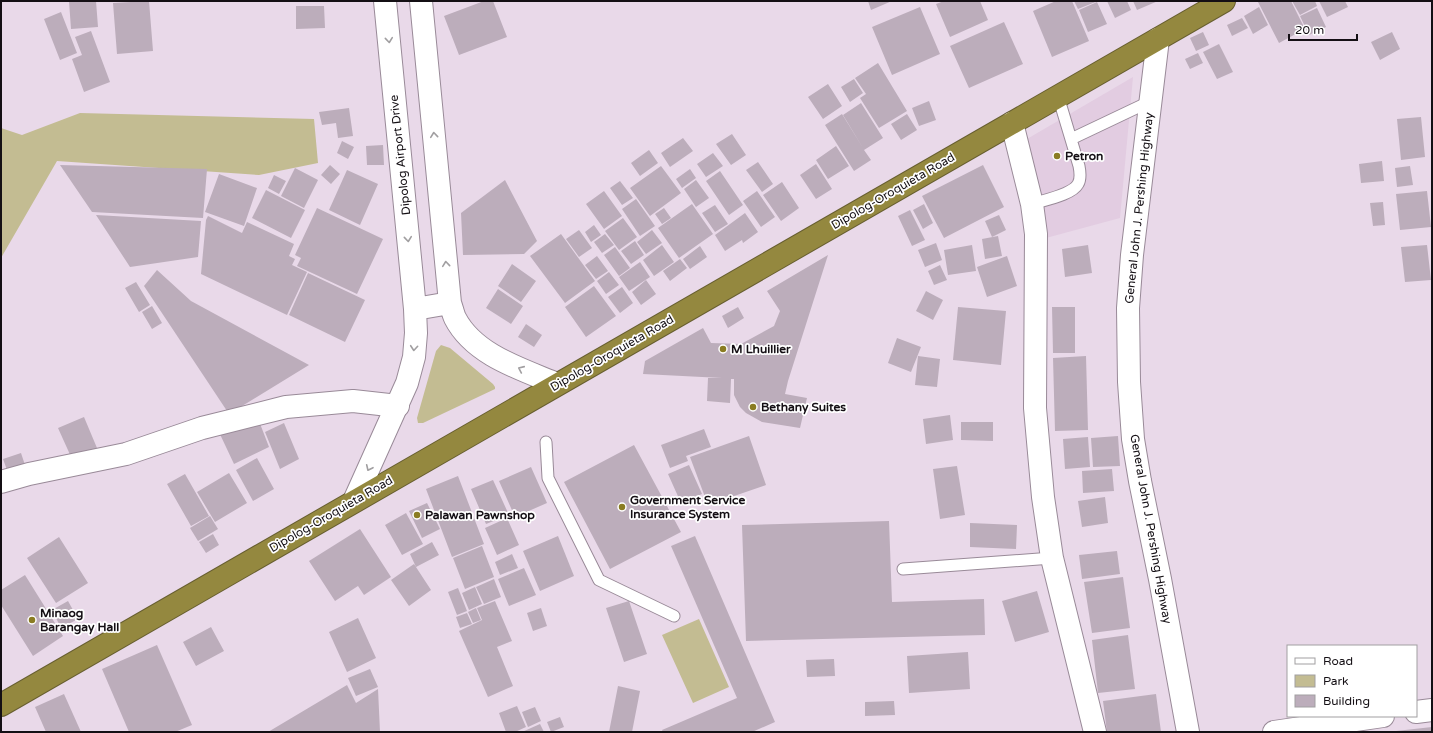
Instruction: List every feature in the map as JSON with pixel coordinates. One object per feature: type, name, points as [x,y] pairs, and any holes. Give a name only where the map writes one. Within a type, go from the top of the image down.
[{"type":"highway","name":"Dipolog-Oroquieta Road","points":[[1,705],[1224,1]]},
{"type":"main road","name":"Dipolog Airport Drive","points":[[354,501],[398,406],[407,383],[414,356],[416,333],[385,1]]},
{"type":"main road","points":[[421,1],[450,303],[454,317],[465,333],[481,347],[501,360],[557,384]]},
{"type":"main road","name":"General John J. Pershing Highway","points":[[1158,39],[1132,255],[1128,308],[1129,382],[1133,439],[1140,481],[1160,579],[1188,732]]},
{"type":"main road","points":[[1012,123],[1032,204],[1036,234],[1036,421],[1043,497],[1052,558],[1095,732]]},
{"type":"main road","points":[[414,309],[450,303]]},
{"type":"main road","points":[[1,482],[29,474],[126,454],[202,428],[286,407],[353,401],[398,406]]},
{"type":"main road","points":[[1417,712],[1432,710]]},
{"type":"main road","points":[[1274,732],[1360,726],[1381,717]]},
{"type":"lane","points":[[1032,204],[1065,194],[1073,190],[1079,184],[1079,166],[1058,96]]},
{"type":"lane","points":[[1071,139],[1151,101]]},
{"type":"lane","points":[[546,442],[548,478],[599,580],[674,616]]},
{"type":"lane","points":[[902,569],[1052,558]]},
{"type":"shaded area","points":[[1133,77],[1120,218],[1046,238],[1041,197],[1027,139]]},
{"type":"green space","points":[[80,113],[314,119],[318,163],[259,175],[57,161],[1,258],[1,128],[22,135]]},
{"type":"green space","points":[[441,345],[450,348],[493,384],[495,389],[423,423],[418,423],[417,418],[436,351]]},
{"type":"green space","points":[[699,619],[729,687],[693,703],[662,635]]},
{"type":"building","points":[[69,1],[96,1],[98,27],[71,29]]},
{"type":"building","points":[[149,1],[153,51],[117,54],[113,3]]},
{"type":"building","points":[[484,1],[493,1],[507,37],[459,55],[444,16]]},
{"type":"building","points":[[868,1],[892,1],[871,10]]},
{"type":"building","points":[[944,1],[980,1],[988,20],[950,37],[936,4]]},
{"type":"building","points":[[1056,1],[1072,1],[1089,41],[1052,57],[1033,11]]},
{"type":"building","points":[[1074,1],[1098,1],[1078,9]]},
{"type":"building","points":[[1107,1],[1127,1],[1131,10],[1115,18]]},
{"type":"building","points":[[1133,1],[1158,1],[1137,10]]},
{"type":"building","points":[[1291,1],[1305,29],[1279,43],[1258,2]]},
{"type":"building","points":[[1292,1],[1315,1],[1317,6],[1300,15]]},
{"type":"building","points":[[1319,1],[1345,1],[1348,7],[1327,17]]},
{"type":"building","points":[[1097,2],[1107,24],[1088,32],[1079,10]]},
{"type":"building","points":[[296,6],[324,6],[325,28],[296,29]]},
{"type":"building","points":[[920,7],[940,54],[892,75],[872,27]]},
{"type":"building","points":[[1259,7],[1268,25],[1253,34],[1244,16]]},
{"type":"building","points":[[1317,8],[1326,27],[1309,35],[1300,16]]},
{"type":"building","points":[[61,12],[77,53],[60,60],[44,19]]},
{"type":"building","points":[[1242,18],[1248,28],[1232,36],[1227,25]]},
{"type":"building","points":[[1004,22],[1023,64],[969,88],[950,46]]},
{"type":"building","points":[[91,31],[110,82],[84,92],[72,59],[82,55],[75,37]]},
{"type":"building","points":[[1203,32],[1209,45],[1196,51],[1190,38]]},
{"type":"building","points":[[1392,32],[1400,49],[1380,60],[1371,42]]},
{"type":"building","points":[[1219,44],[1233,72],[1217,79],[1203,52]]},
{"type":"building","points":[[1198,53],[1203,63],[1190,69],[1185,59]]},
{"type":"building","points":[[878,63],[907,111],[879,128],[860,98],[866,94],[855,78]]},
{"type":"building","points":[[854,79],[863,93],[850,102],[841,87]]},
{"type":"building","points":[[828,84],[842,106],[823,119],[808,97]]},
{"type":"building","points":[[929,101],[936,120],[919,126],[912,108]]},
{"type":"building","points":[[861,103],[883,138],[864,150],[871,160],[854,171],[825,125],[842,114],[863,148],[843,115]]},
{"type":"building","points":[[349,108],[353,136],[338,138],[336,123],[322,125],[319,112]]},
{"type":"building","points":[[907,114],[917,130],[901,140],[891,124]]},
{"type":"building","points":[[1421,117],[1425,157],[1401,160],[1397,119]]},
{"type":"building","points":[[732,134],[746,155],[731,165],[716,144]]},
{"type":"building","points":[[683,138],[693,151],[670,167],[661,153]]},
{"type":"building","points":[[342,141],[354,147],[348,159],[337,153]]},
{"type":"building","points":[[383,145],[384,165],[367,165],[366,146]]},
{"type":"building","points":[[836,146],[849,166],[828,179],[816,160]]},
{"type":"building","points":[[649,150],[658,163],[640,176],[631,163]]},
{"type":"building","points":[[713,153],[723,166],[706,177],[697,164]]},
{"type":"building","points":[[1382,161],[1384,181],[1361,183],[1359,164]]},
{"type":"building","points":[[758,162],[773,184],[762,192],[746,170]]},
{"type":"building","points":[[816,164],[832,189],[816,199],[800,175]]},
{"type":"building","points":[[60,165],[207,169],[203,218],[92,212]]},
{"type":"building","points":[[330,165],[340,174],[331,184],[321,175]]},
{"type":"building","points":[[983,165],[1004,207],[944,238],[922,196]]},
{"type":"building","points":[[661,166],[681,193],[650,216],[630,188]]},
{"type":"building","points":[[1410,166],[1413,185],[1397,187],[1395,168]]},
{"type":"building","points":[[295,168],[318,180],[304,208],[281,196]]},
{"type":"building","points":[[690,169],[696,178],[682,188],[676,179]]},
{"type":"building","points":[[347,170],[378,184],[360,225],[329,210]]},
{"type":"building","points":[[720,171],[743,205],[729,215],[706,181]]},
{"type":"building","points":[[219,174],[257,188],[244,226],[205,212]]},
{"type":"building","points":[[274,175],[286,181],[279,194],[268,188]]},
{"type":"building","points":[[505,180],[537,241],[524,254],[463,255],[461,213]]},
{"type":"building","points":[[696,180],[709,198],[696,207],[684,189]]},
{"type":"building","points":[[620,181],[633,198],[622,205],[610,188]]},
{"type":"building","points":[[782,182],[799,208],[781,221],[763,195]]},
{"type":"building","points":[[266,190],[305,210],[291,238],[252,218]]},
{"type":"building","points":[[604,191],[622,216],[604,229],[586,204]]},
{"type":"building","points":[[757,191],[775,217],[761,227],[743,201]]},
{"type":"building","points":[[1427,191],[1431,227],[1400,230],[1396,194]]},
{"type":"building","points":[[636,199],[655,226],[640,236],[622,209]]},
{"type":"building","points":[[1383,202],[1385,225],[1373,226],[1370,203]]},
{"type":"building","points":[[692,204],[713,234],[679,258],[658,228]]},
{"type":"building","points":[[924,204],[933,223],[923,229],[913,210]]},
{"type":"building","points":[[715,205],[728,224],[715,232],[702,213]]},
{"type":"building","points":[[317,208],[383,239],[357,294],[297,266],[301,258],[295,255]]},
{"type":"building","points":[[664,208],[671,218],[662,224],[655,214]]},
{"type":"building","points":[[910,210],[925,240],[912,246],[898,216]]},
{"type":"building","points":[[745,213],[758,232],[743,243],[742,240],[725,251],[715,235]]},
{"type":"building","points":[[96,215],[201,221],[198,257],[130,267]]},
{"type":"building","points":[[999,215],[1006,230],[992,237],[985,221]]},
{"type":"building","points":[[208,216],[242,233],[247,222],[294,244],[289,256],[295,259],[292,265],[307,272],[287,315],[201,274],[206,220]]},
{"type":"building","points":[[623,218],[637,237],[619,250],[605,231]]},
{"type":"building","points":[[594,225],[601,235],[591,242],[585,232]]},
{"type":"building","points":[[579,230],[592,248],[579,257],[566,239]]},
{"type":"building","points":[[652,230],[662,243],[646,254],[637,242]]},
{"type":"building","points":[[561,234],[595,281],[565,303],[530,256]]},
{"type":"building","points":[[605,234],[614,245],[602,253],[594,242]]},
{"type":"building","points":[[998,236],[1002,256],[985,259],[982,239]]},
{"type":"building","points":[[635,241],[644,255],[631,264],[621,251]]},
{"type":"building","points":[[936,243],[942,260],[925,267],[918,250]]},
{"type":"building","points":[[662,245],[674,262],[654,276],[643,260]]},
{"type":"building","points":[[972,245],[976,271],[948,275],[944,250]]},
{"type":"building","points":[[1088,245],[1092,273],[1065,277],[1062,249]]},
{"type":"building","points":[[1427,245],[1431,280],[1405,282],[1401,247]]},
{"type":"building","points":[[700,246],[707,257],[690,269],[683,259]]},
{"type":"building","points":[[615,247],[630,268],[619,276],[604,255]]},
{"type":"building","points":[[828,255],[785,394],[807,398],[800,428],[762,422],[746,413],[740,407],[734,395],[734,379],[731,379],[730,403],[707,401],[708,378],[722,378],[643,374],[645,361],[703,328],[711,343],[741,344],[774,326],[780,311],[767,291]]},
{"type":"building","points":[[597,256],[608,271],[596,279],[585,265]]},
{"type":"building","points":[[1007,256],[1017,286],[987,297],[977,267]]},
{"type":"building","points":[[680,259],[687,268],[670,281],[663,271]]},
{"type":"building","points":[[640,262],[650,277],[629,291],[619,277]]},
{"type":"building","points":[[512,264],[536,281],[521,302],[498,286]]},
{"type":"building","points":[[940,265],[947,280],[934,285],[928,271]]},
{"type":"building","points":[[157,270],[191,301],[309,365],[229,414],[144,286]]},
{"type":"building","points":[[609,272],[619,285],[606,294],[597,281]]},
{"type":"building","points":[[308,273],[365,300],[345,342],[289,315]]},
{"type":"building","points":[[646,280],[656,294],[641,305],[632,292]]},
{"type":"building","points":[[136,282],[150,305],[139,312],[125,288]]},
{"type":"building","points":[[594,286],[616,316],[586,337],[565,307]]},
{"type":"building","points":[[622,287],[633,303],[620,313],[608,297]]},
{"type":"building","points":[[498,289],[523,306],[511,324],[486,308]]},
{"type":"building","points":[[926,291],[943,300],[933,320],[916,311]]},
{"type":"building","points":[[152,306],[162,323],[152,329],[142,312]]},
{"type":"building","points":[[738,307],[744,318],[728,328],[722,316]]},
{"type":"building","points":[[958,307],[1006,311],[1001,365],[953,360]]},
{"type":"building","points":[[1052,307],[1075,307],[1075,353],[1053,353]]},
{"type":"building","points":[[526,324],[542,335],[534,347],[518,337]]},
{"type":"building","points":[[897,338],[921,347],[911,372],[888,363]]},
{"type":"building","points":[[918,356],[940,359],[937,387],[915,385]]},
{"type":"building","points":[[1086,356],[1088,430],[1055,431],[1053,358]]},
{"type":"building","points":[[950,415],[953,440],[926,444],[923,419]]},
{"type":"building","points":[[84,417],[97,448],[72,459],[58,428]]},
{"type":"building","points":[[259,421],[269,447],[234,464],[218,430]]},
{"type":"building","points":[[961,422],[993,422],[993,441],[961,440]]},
{"type":"building","points":[[284,423],[299,459],[280,469],[265,432]]},
{"type":"building","points":[[704,429],[711,447],[686,456],[688,461],[670,468],[661,445]]},
{"type":"building","points":[[749,436],[766,485],[708,505],[690,457]]},
{"type":"building","points":[[1118,436],[1120,466],[1093,467],[1091,438]]},
{"type":"building","points":[[1088,437],[1090,467],[1065,469],[1063,439]]},
{"type":"building","name":"Government Service Insurance System","points":[[634,445],[681,532],[610,569],[564,482]]},
{"type":"building","points":[[21,453],[25,465],[7,470],[3,459]]},
{"type":"building","points":[[257,458],[274,489],[253,501],[236,470]]},
{"type":"building","points":[[689,465],[702,494],[681,503],[668,474]]},
{"type":"building","points":[[957,466],[965,515],[940,519],[933,469]]},
{"type":"building","points":[[531,467],[547,503],[515,517],[499,481]]},
{"type":"building","points":[[1112,469],[1114,491],[1083,493],[1082,471]]},
{"type":"building","points":[[229,473],[247,503],[215,522],[197,492]]},
{"type":"building","points":[[185,474],[209,516],[191,526],[167,484]]},
{"type":"building","points":[[458,476],[484,544],[452,557],[426,489]]},
{"type":"building","points":[[493,480],[509,515],[486,524],[471,489]]},
{"type":"building","points":[[1105,497],[1108,523],[1082,527],[1078,501]]},
{"type":"building","points":[[427,503],[440,529],[422,538],[409,511]]},
{"type":"building","points":[[406,513],[423,544],[402,555],[385,525]]},
{"type":"building","points":[[210,516],[218,529],[198,541],[190,528]]},
{"type":"building","points":[[507,518],[519,545],[497,555],[485,528]]},
{"type":"building","points":[[889,521],[892,602],[984,599],[985,635],[746,641],[742,525]]},
{"type":"building","points":[[970,523],[1017,525],[1016,549],[970,547]]},
{"type":"building","points":[[360,529],[391,577],[364,595],[358,586],[335,601],[309,561]]},
{"type":"building","points":[[213,534],[219,545],[206,553],[199,542]]},
{"type":"building","points":[[558,536],[574,576],[540,591],[523,551]]},
{"type":"building","points":[[695,536],[775,722],[752,732],[663,732],[662,730],[737,698],[671,546]]},
{"type":"building","points":[[59,537],[88,583],[56,603],[27,558]]},
{"type":"building","points":[[432,542],[439,555],[416,567],[410,554]]},
{"type":"building","points":[[482,546],[494,577],[465,589],[453,558]]},
{"type":"building","points":[[1117,551],[1120,574],[1082,579],[1079,555]]},
{"type":"building","points":[[512,554],[518,568],[500,575],[495,562]]},
{"type":"building","points":[[414,564],[431,590],[409,606],[391,580]]},
{"type":"building","points":[[524,568],[536,595],[509,606],[498,579]]},
{"type":"building","name":"Minaog Barangay Hall","points":[[25,575],[63,636],[33,656],[1,605],[1,590]]},
{"type":"building","points":[[1123,577],[1130,628],[1092,633],[1084,582]]},
{"type":"building","points":[[494,579],[501,597],[484,604],[476,587]]},
{"type":"building","points":[[475,587],[482,604],[469,610],[462,593]]},
{"type":"building","points":[[458,588],[467,611],[457,615],[448,592]]},
{"type":"building","points":[[1037,591],[1049,632],[1015,642],[1002,601]]},
{"type":"building","points":[[68,601],[78,619],[61,628],[52,610]]},
{"type":"building","points":[[495,601],[512,641],[497,647],[513,686],[488,697],[459,631],[482,620],[477,608]]},
{"type":"building","points":[[629,601],[647,654],[624,662],[606,608]]},
{"type":"building","points":[[476,608],[481,620],[473,623],[468,612]]},
{"type":"building","points":[[541,608],[547,626],[533,631],[527,613]]},
{"type":"building","points":[[467,613],[472,624],[460,628],[456,617]]},
{"type":"building","points":[[358,618],[376,658],[347,672],[329,632]]},
{"type":"building","points":[[211,627],[224,651],[196,666],[183,642]]},
{"type":"building","points":[[1128,635],[1135,689],[1098,693],[1092,640]]},
{"type":"building","points":[[157,645],[192,725],[175,732],[129,732],[102,669]]},
{"type":"building","points":[[968,652],[970,689],[909,693],[907,656]]},
{"type":"building","points":[[834,659],[835,676],[807,677],[806,660]]},
{"type":"building","points":[[370,669],[378,687],[356,696],[348,678]]},
{"type":"building","points":[[347,685],[356,703],[378,689],[380,732],[268,732]]},
{"type":"building","points":[[618,686],[640,691],[632,732],[609,732]]},
{"type":"building","points":[[64,694],[81,732],[46,732],[35,707]]},
{"type":"building","points":[[1156,694],[1161,732],[1107,732],[1103,701]]},
{"type":"building","points":[[894,701],[895,715],[865,716],[865,702]]},
{"type":"building","points":[[517,706],[526,727],[515,732],[506,732],[499,713]]},
{"type":"building","points":[[535,707],[541,721],[528,727],[522,712]]},
{"type":"building","points":[[560,717],[564,727],[551,732],[547,722]]},
{"type":"building","points":[[540,724],[544,732],[522,732]]},
{"type":"building","points":[[1432,727],[1432,732],[1396,731]]},
{"type":"place","name":"Petron","points":[[1057,156]]},
{"type":"place","name":"M Lhuillier","points":[[723,349]]},
{"type":"place","name":"Bethany Suites","points":[[753,407]]},
{"type":"place","name":"Government Service Insurance System","points":[[622,507]]},
{"type":"place","name":"Palawan Pawnshop","points":[[417,515]]},
{"type":"place","name":"Minaog Barangay Hall","points":[[32,620]]}]
